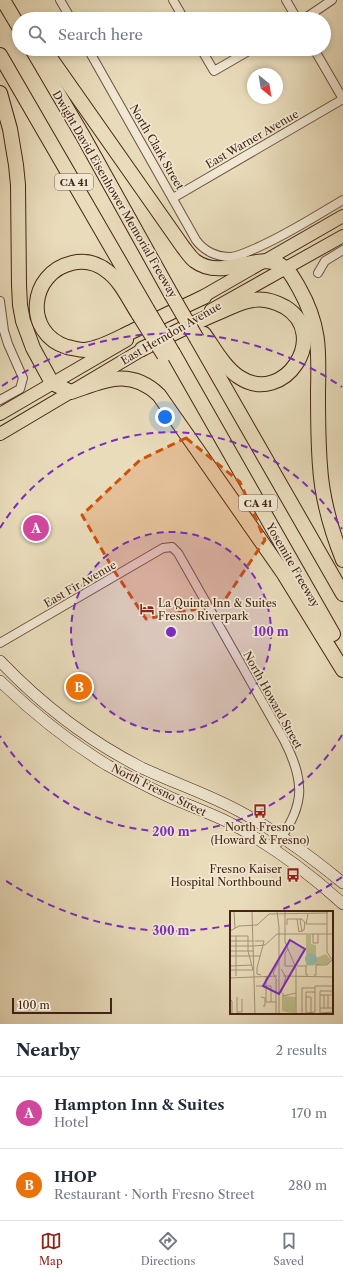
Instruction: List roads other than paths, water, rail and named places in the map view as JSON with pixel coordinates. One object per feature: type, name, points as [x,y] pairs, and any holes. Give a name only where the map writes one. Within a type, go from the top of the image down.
[{"type":"highway","points":[[3,0],[12,15]]},
{"type":"highway","points":[[10,0],[18,12]]},
{"type":"highway","name":"CA 41","points":[[0,55],[143,312]]},
{"type":"highway","name":"Dwight David Eisenhower Memorial Freeway","points":[[36,56],[201,336]]},
{"type":"highway","points":[[49,56],[183,247],[195,261],[205,267],[219,269],[264,261],[271,262],[285,268],[290,273],[312,316],[317,335],[319,356],[318,434],[321,484],[328,518],[343,560]]},
{"type":"highway","points":[[0,93],[10,129],[16,165],[20,305],[27,334],[52,383],[71,392],[109,380],[121,378],[142,382],[158,395],[284,574],[343,670]]},
{"type":"highway","points":[[143,312],[111,274],[101,267],[85,262],[70,263],[58,268],[51,274],[41,287],[37,303],[39,320],[47,334],[59,343],[71,348],[82,350],[103,345],[204,296]]},
{"type":"highway","points":[[142,349],[245,301],[256,300],[277,303],[292,312],[301,326],[303,347],[300,360],[288,374],[275,381],[255,384],[238,376],[231,370],[201,336]]},
{"type":"highway","name":"Yosemite Freeway","points":[[143,312],[277,536],[343,653]]},
{"type":"highway","name":"CA 41","points":[[201,336],[343,594]]},
{"type":"main road","name":"East Herndon Avenue","points":[[0,414],[343,216]]},
{"type":"main road","name":"East Herndon Avenue","points":[[0,434],[142,349],[343,236]]},
{"type":"main road","name":"North Fresno Street","points":[[0,662],[57,714],[100,743],[125,759],[143,768],[200,792],[237,810],[282,837],[343,883]]},
{"type":"main road","points":[[0,671],[20,690],[29,690]]},
{"type":"main road","name":"North Fresno Street","points":[[0,681],[22,702],[66,738],[107,764],[172,798],[229,823],[274,849],[323,886],[343,904]]},
{"type":"street","points":[[60,0],[67,12]]},
{"type":"street","points":[[173,0],[180,12]]},
{"type":"street","points":[[286,0],[293,12]]},
{"type":"street","points":[[314,12],[332,0]]},
{"type":"street","name":"North Clark Street","points":[[92,56],[200,245],[211,252],[218,255],[232,257],[239,255],[272,241],[343,200]]},
{"type":"street","points":[[205,56],[214,71],[240,56]]},
{"type":"street","points":[[318,56],[343,99]]},
{"type":"street","name":"East Warner Avenue","points":[[173,198],[343,99]]},
{"type":"street","points":[[318,273],[325,261],[343,250]]},
{"type":"street","points":[[0,301],[4,331],[23,378],[20,389],[0,400]]},
{"type":"street","name":"East Fir Avenue","points":[[0,643],[163,548],[172,547]]},
{"type":"street","name":"North Howard Street","points":[[172,547],[178,553],[293,758],[298,773],[300,790],[299,798],[293,817],[274,849]]},
{"type":"place","name":"Hampton Inn & Suites","points":[[36,528]]},
{"type":"place","name":"La Quinta Inn & Suites Fresno Riverpark","points":[[147,609]]},
{"type":"place","name":"IHOP","points":[[79,687]]},
{"type":"place","name":"North Fresno (Howard & Fresno)","points":[[260,811]]},
{"type":"place","name":"Fresno Kaiser Hospital Northbound","points":[[293,875]]}]
